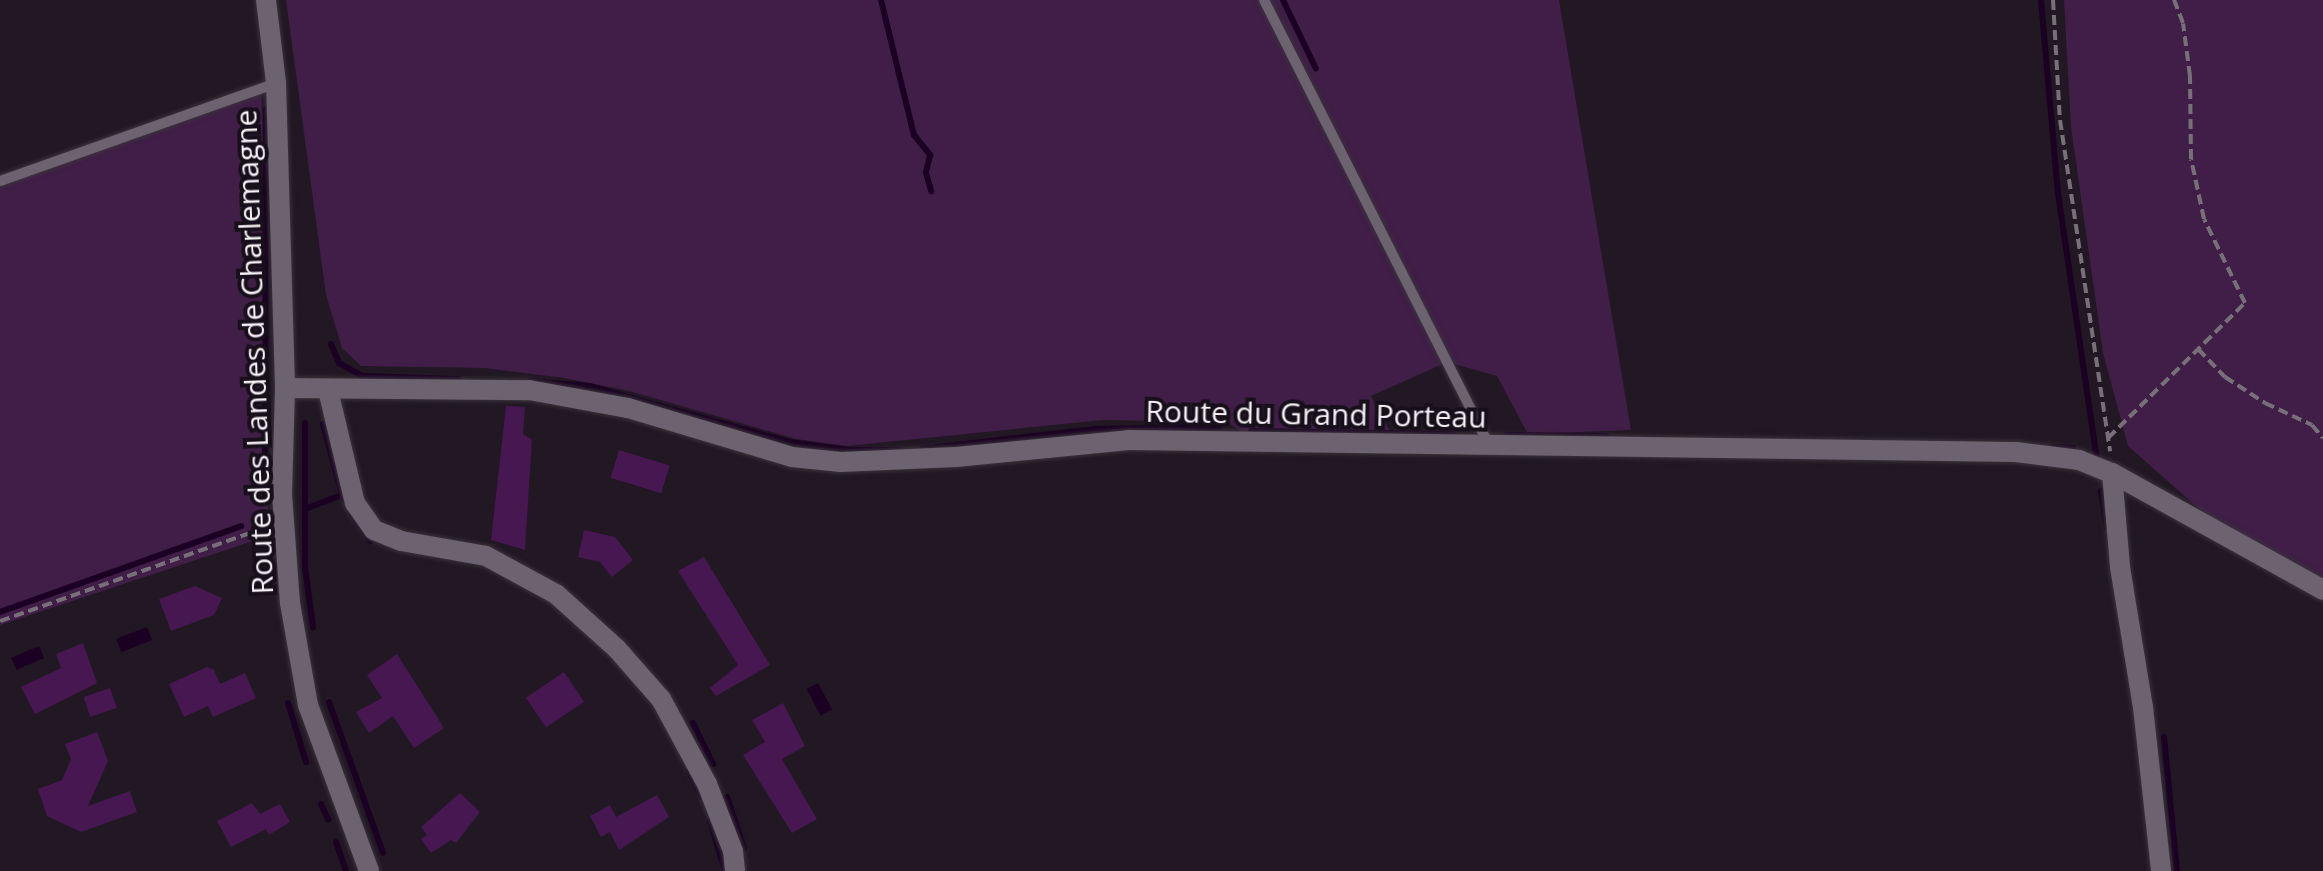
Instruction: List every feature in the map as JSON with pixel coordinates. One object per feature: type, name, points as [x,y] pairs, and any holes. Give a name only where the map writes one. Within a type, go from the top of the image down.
[{"type":"street","name":"Route des Landes de Charlemagne","points":[[266,0],[276,82],[284,530],[295,641],[308,705],[368,871]]},
{"type":"street","name":"Route du Grand Porteau","points":[[284,388],[529,390],[628,408],[792,457],[842,462],[956,457],[1129,440],[1490,448],[2016,452],[2078,460],[2112,474],[2323,590]]},
{"type":"street","points":[[328,390],[355,502],[374,530],[401,542],[486,556],[556,594],[617,649],[661,699],[707,784],[733,852],[735,871]]},
{"type":"street","points":[[2112,474],[2120,567],[2143,707],[2161,871]]},
{"type":"lane","points":[[1264,0],[1490,448]]},
{"type":"lane","points":[[0,181],[276,82]]},
{"type":"path","points":[[2053,0],[2060,120],[2112,474]]},
{"type":"path","points":[[2108,438],[2245,303],[2204,219],[2190,159],[2190,76],[2183,23],[2174,0]]},
{"type":"path","points":[[2198,349],[2238,386],[2312,426],[2323,438]]},
{"type":"path","points":[[2312,426],[2323,422]]},
{"type":"path","points":[[0,621],[241,534],[267,528],[284,530]]},
{"type":"shaded area","points":[[286,0],[1559,0],[1631,430],[1528,434],[1497,376],[1447,362],[1371,396],[1398,446],[1247,437],[1228,422],[1103,420],[847,446],[796,439],[629,391],[564,378],[485,368],[361,366],[342,348],[326,295]]},
{"type":"shaded area","points":[[2064,0],[2323,0],[2323,590],[2249,553],[2128,446],[2103,353],[2071,127]]},
{"type":"shaded area","points":[[261,88],[268,226],[268,536],[0,625],[0,181]]},
{"type":"shaded area","points":[[147,627],[152,640],[121,652],[116,639]]},
{"type":"shaded area","points":[[39,646],[44,658],[16,670],[11,658]]},
{"type":"shaded area","points":[[818,683],[832,709],[821,716],[807,689]]},
{"type":"building","points":[[506,406],[525,407],[523,434],[532,440],[525,550],[491,540]]},
{"type":"building","points":[[619,450],[670,465],[661,493],[611,478]]},
{"type":"building","points":[[584,530],[615,537],[633,560],[612,577],[600,562],[578,557]]},
{"type":"building","points":[[704,557],[770,665],[716,696],[710,688],[738,665],[678,571]]},
{"type":"building","points":[[195,586],[222,598],[214,615],[171,631],[159,599]]},
{"type":"building","points":[[83,643],[97,683],[35,714],[21,687],[61,668],[56,654]]},
{"type":"building","points":[[397,654],[444,728],[414,748],[393,716],[369,733],[356,712],[382,698],[367,675]]},
{"type":"building","points":[[207,667],[214,670],[220,684],[245,673],[256,698],[213,717],[208,706],[184,717],[169,684]]},
{"type":"building","points":[[564,672],[584,702],[546,728],[526,698]]},
{"type":"building","points":[[110,688],[117,708],[90,717],[84,697]]},
{"type":"building","points":[[783,703],[805,746],[782,759],[817,819],[792,833],[743,755],[765,742],[752,720]]},
{"type":"building","points":[[97,732],[108,761],[88,806],[130,791],[137,812],[81,832],[47,816],[38,789],[62,780],[71,759],[65,744]]},
{"type":"building","points":[[460,793],[480,812],[456,843],[451,840],[431,853],[421,839],[427,835],[421,827]]},
{"type":"building","points":[[657,795],[669,817],[619,850],[610,832],[601,837],[590,816],[610,805],[616,817]]},
{"type":"building","points":[[252,803],[260,814],[280,804],[290,822],[269,835],[266,829],[231,847],[217,821]]},
{"type":"waterway","points":[[881,0],[914,135],[930,155],[926,173],[931,191]]},
{"type":"waterway","points":[[1283,0],[1316,69]]},
{"type":"waterway","points":[[2041,0],[2058,193],[2096,454]]},
{"type":"waterway","points":[[265,496],[266,109]]},
{"type":"waterway","points":[[331,344],[339,363],[362,376],[458,379]]},
{"type":"waterway","points":[[530,381],[589,386],[789,442],[848,450],[899,450]]},
{"type":"waterway","points":[[305,423],[305,567],[313,627]]},
{"type":"waterway","points":[[323,424],[342,495]]},
{"type":"waterway","points":[[922,449],[1096,429],[1219,427]]},
{"type":"waterway","points":[[1251,431],[1453,434]]},
{"type":"waterway","points":[[1507,435],[1606,436]]},
{"type":"waterway","points":[[2053,447],[2073,448]]},
{"type":"waterway","points":[[2101,491],[2107,528]]},
{"type":"waterway","points":[[305,509],[342,495],[346,502]]},
{"type":"waterway","points":[[351,513],[370,541]]},
{"type":"waterway","points":[[0,612],[241,526]]},
{"type":"waterway","points":[[329,702],[383,853]]},
{"type":"waterway","points":[[288,703],[306,762]]},
{"type":"waterway","points":[[693,723],[713,764]]},
{"type":"waterway","points":[[2164,737],[2177,871]]},
{"type":"waterway","points":[[689,772],[701,796]]},
{"type":"waterway","points":[[727,797],[744,848]]},
{"type":"waterway","points":[[321,804],[328,819]]},
{"type":"waterway","points":[[710,821],[725,871]]},
{"type":"waterway","points":[[336,842],[346,871]]}]
